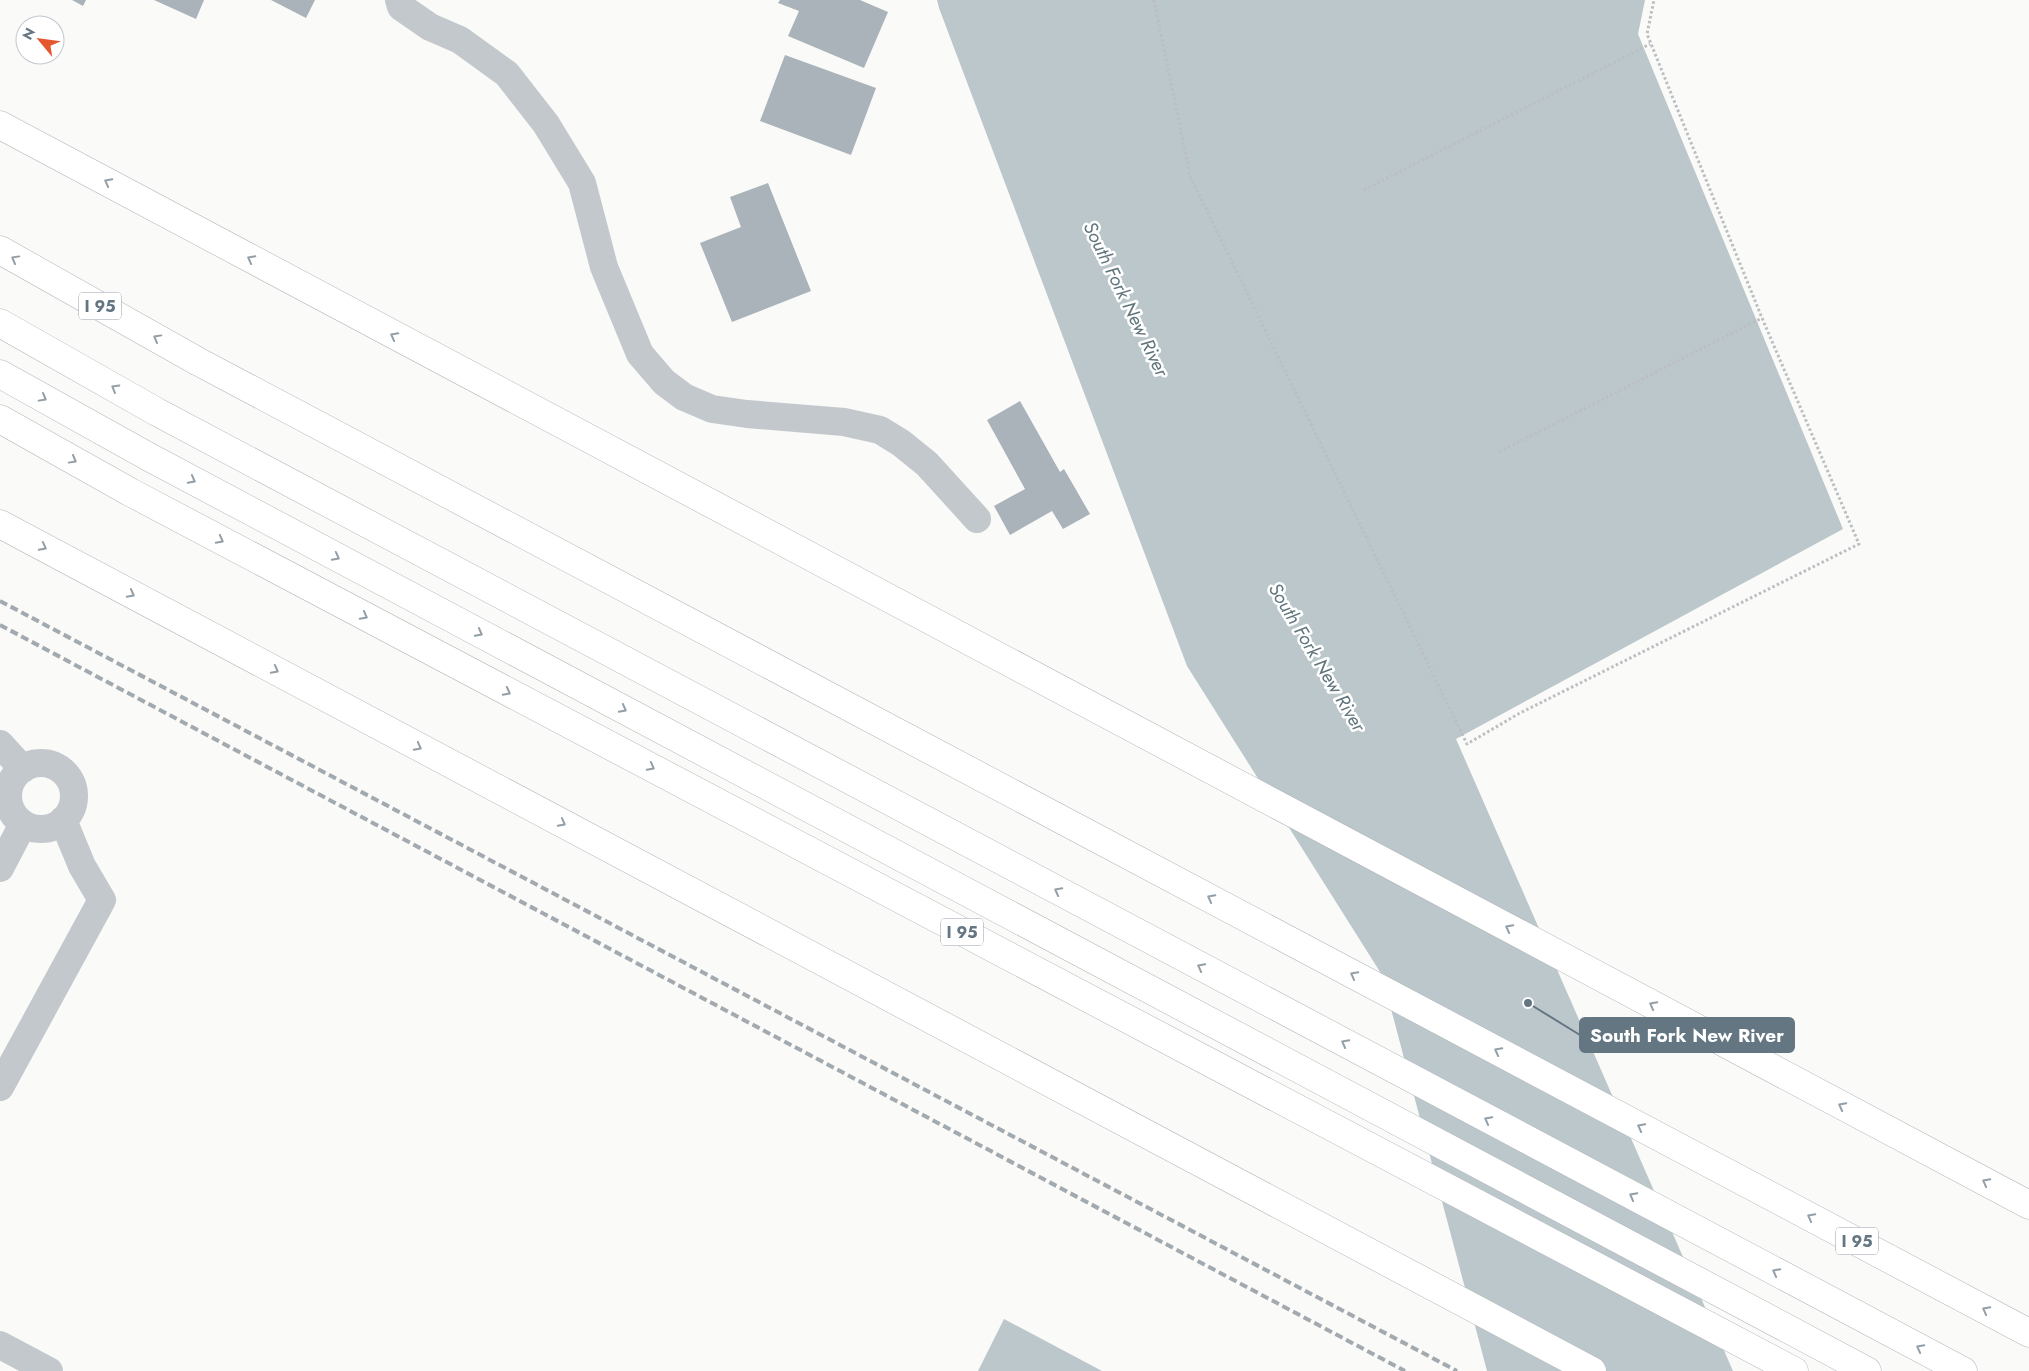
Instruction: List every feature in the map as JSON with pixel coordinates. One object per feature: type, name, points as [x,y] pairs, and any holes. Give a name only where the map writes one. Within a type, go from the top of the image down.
[{"type":"highway","points":[[0,125],[2029,1205]]},
{"type":"highway","name":"I 95","points":[[0,250],[199,362],[2029,1332]]},
{"type":"highway","points":[[0,323],[166,416],[1963,1371]]},
{"type":"highway","points":[[0,374],[149,457],[1867,1371]]},
{"type":"highway","name":"I 95","points":[[0,420],[130,492],[1794,1371]]},
{"type":"highway","points":[[0,524],[1592,1371]]},
{"type":"street","points":[[399,0],[401,7],[430,27],[460,40],[506,74],[546,124],[582,183],[604,267],[640,354],[664,382],[684,397],[712,409],[747,414],[844,422],[880,430],[901,443],[927,464],[977,519]]},
{"type":"street","points":[[0,744],[23,769]]},
{"type":"street","points":[[33,764],[43,764],[63,772],[70,781],[73,801],[70,812],[63,820],[54,826],[44,829],[33,829],[15,817],[10,808],[8,797],[10,786],[15,776],[33,764]]},
{"type":"street","points":[[0,1087],[102,900],[82,866],[63,820]]},
{"type":"street","points":[[0,868],[23,824]]},
{"type":"street","points":[[0,1345],[49,1371]]},
{"type":"path","points":[[1154,0],[1190,176],[1467,744],[1520,713],[1859,544],[1762,318],[1646,34],[1654,0]]},
{"type":"path","points":[[1364,190],[1650,44]]},
{"type":"path","points":[[1499,452],[1762,318]]},
{"type":"water","points":[[937,0],[1645,0],[1638,34],[1843,529],[1456,739],[1733,1371],[1487,1371],[1382,975],[1187,666]]},
{"type":"water","points":[[1004,1319],[1102,1371],[978,1371]]},
{"type":"building","points":[[72,0],[86,0],[83,6]]},
{"type":"building","points":[[154,0],[204,0],[196,19]]},
{"type":"building","points":[[271,0],[315,0],[306,18]]},
{"type":"building","points":[[780,0],[860,0],[888,12],[864,68],[788,36],[799,11],[778,3]]},
{"type":"building","points":[[785,55],[876,88],[851,155],[760,121]]},
{"type":"building","points":[[768,183],[811,291],[732,322],[700,243],[741,227],[730,197]]},
{"type":"building","points":[[1020,401],[1060,472],[1064,469],[1090,514],[1063,529],[1052,511],[1010,535],[994,506],[1025,489],[987,420]]},
{"type":"railway","points":[[0,601],[1457,1371]]},
{"type":"railway","points":[[0,625],[1405,1371]]},
{"type":"place","name":"South Fork New River","points":[[1528,1003]]}]
